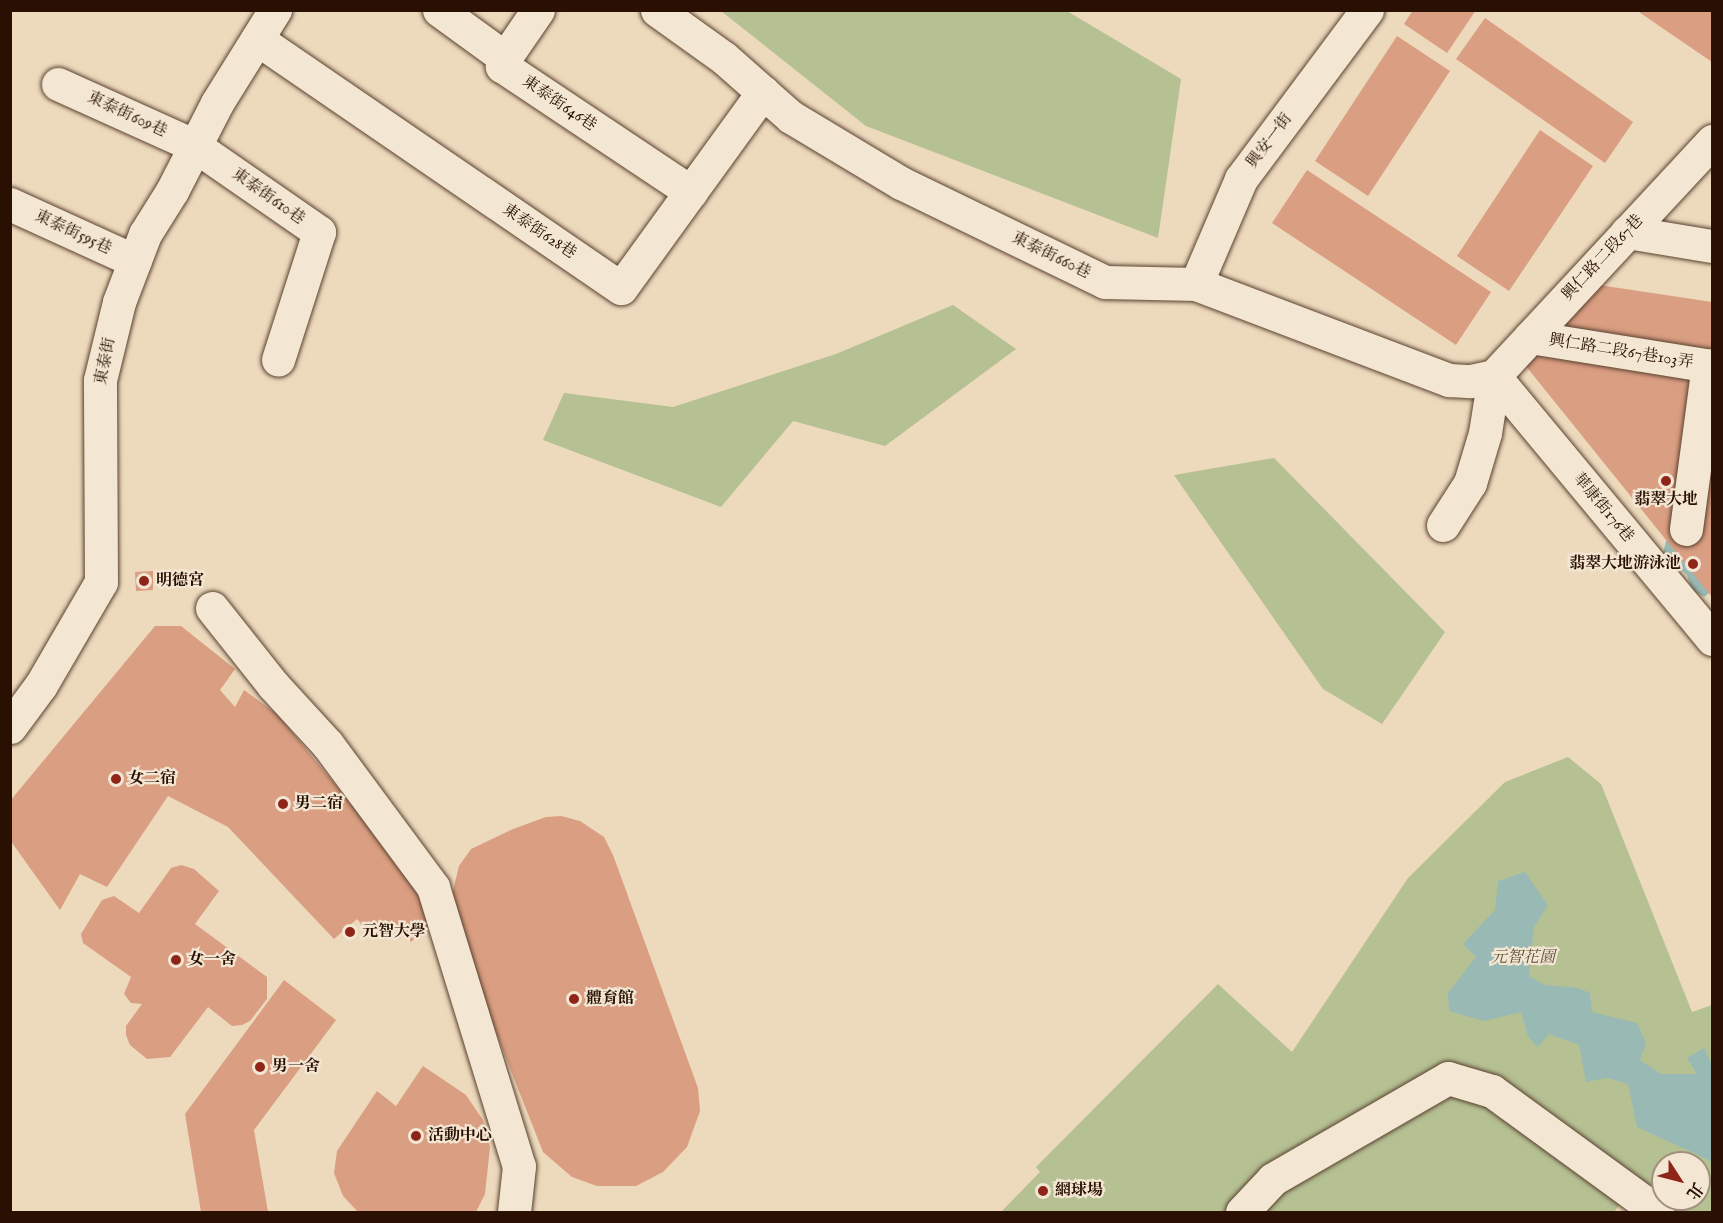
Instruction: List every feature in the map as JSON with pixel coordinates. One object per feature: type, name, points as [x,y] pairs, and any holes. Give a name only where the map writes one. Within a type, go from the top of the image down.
[{"type":"street","name":"東泰街","points":[[10,727],[41,684],[101,582],[100,380],[119,302],[145,234],[217,103],[275,10]]},
{"type":"street","name":"東泰街646巷","points":[[439,10],[505,58],[502,66],[691,192]]},
{"type":"street","points":[[505,58],[538,10]]},
{"type":"street","name":"東泰街660巷","points":[[657,10],[724,58],[791,117],[901,183],[1105,282],[1196,284],[1449,380],[1471,381],[1494,376]]},
{"type":"street","name":"興安一街","points":[[1196,284],[1241,179],[1367,10]]},
{"type":"street","name":"東泰街628巷","points":[[257,39],[621,288],[763,92]]},
{"type":"street","name":"東泰街609巷","points":[[58,84],[195,146]]},
{"type":"street","name":"興仁路二段67巷","points":[[1494,376],[1713,141]]},
{"type":"street","name":"東泰街610巷","points":[[195,146],[319,232],[278,360]]},
{"type":"street","name":"東泰街595巷","points":[[10,204],[135,261]]},
{"type":"street","points":[[1627,232],[1713,246]]},
{"type":"street","name":"興仁路二段67巷103弄","points":[[1530,337],[1710,366]]},
{"type":"street","points":[[1686,529],[1710,366]]},
{"type":"street","points":[[1443,525],[1470,483],[1485,433],[1494,376]]},
{"type":"street","name":"華康街176巷","points":[[1494,376],[1713,639]]},
{"type":"street","points":[[212,608],[273,685],[328,745],[433,887],[519,1166],[514,1212]]},
{"type":"street","points":[[1242,1212],[1273,1179],[1448,1078],[1492,1091],[1658,1212]]},
{"type":"green space","points":[[721,11],[1067,11],[1181,79],[1158,238],[866,126]]},
{"type":"green space","points":[[953,305],[1016,349],[885,446],[793,421],[721,507],[543,440],[564,393],[673,407],[836,354]]},
{"type":"green space","points":[[1274,458],[1445,632],[1382,724],[1323,689],[1174,475]]},
{"type":"green space","name":"元智花園","points":[[1568,757],[1601,784],[1692,1012],[1712,1005],[1712,1212],[1657,1211],[1711,1211],[1711,1151],[1651,1151],[1651,1207],[1630,1192],[1614,1212],[1001,1212],[1040,1172],[1036,1167],[1218,984],[1292,1052],[1408,878],[1505,782]]},
{"type":"water","name":"翡翠大地游泳池","points":[[1668,534],[1712,553],[1712,591],[1704,597],[1692,590],[1687,575],[1663,553]]},
{"type":"water","points":[[1525,872],[1548,905],[1534,927],[1529,976],[1545,985],[1578,988],[1590,993],[1592,1012],[1637,1023],[1646,1043],[1640,1060],[1661,1074],[1697,1074],[1687,1058],[1704,1048],[1712,1065],[1711,1161],[1711,1151],[1689,1151],[1637,1127],[1628,1084],[1607,1078],[1586,1082],[1579,1045],[1549,1034],[1538,1047],[1528,1037],[1521,1012],[1484,1021],[1449,1011],[1448,993],[1476,957],[1463,944],[1495,910],[1498,881]]},
{"type":"building","points":[[1413,10],[1476,10],[1447,53],[1404,24]]},
{"type":"building","points":[[1636,10],[1712,10],[1712,62]]},
{"type":"building","points":[[1485,18],[1633,122],[1605,163],[1456,59]]},
{"type":"building","points":[[1397,36],[1450,71],[1368,196],[1315,161]]},
{"type":"building","points":[[1540,130],[1593,166],[1509,291],[1457,256]]},
{"type":"building","points":[[1307,170],[1491,292],[1456,345],[1272,223]]},
{"type":"building","name":"翡翠大地","points":[[1599,285],[1712,302],[1712,597],[1525,365]]},
{"type":"building","name":"明德宮","points":[[153,571],[153,590],[136,591],[135,572]]},
{"type":"building","points":[[155,626],[181,626],[235,669],[220,690],[235,707],[244,690],[278,715],[421,889],[436,919],[411,942],[394,922],[372,937],[357,919],[334,939],[228,827],[168,796],[107,887],[80,874],[60,910],[10,840],[10,801]]},
{"type":"building","name":"體育館","points":[[561,816],[580,821],[604,837],[613,855],[698,1088],[700,1111],[687,1147],[663,1172],[636,1186],[597,1186],[572,1177],[543,1152],[448,911],[459,866],[471,849],[513,829],[546,817]]},
{"type":"building","name":"女一舍","points":[[181,865],[194,869],[219,891],[195,924],[267,977],[267,999],[250,1021],[242,1025],[232,1026],[208,1007],[170,1057],[147,1059],[130,1045],[126,1035],[126,1026],[142,1004],[131,1003],[124,994],[131,977],[83,943],[81,934],[102,900],[114,896],[139,913],[171,868]]},
{"type":"building","name":"男一舍","points":[[284,980],[336,1020],[254,1130],[268,1212],[201,1212],[185,1114]]},
{"type":"building","name":"活動中心","points":[[423,1066],[466,1095],[483,1120],[490,1147],[485,1194],[476,1212],[358,1212],[343,1196],[334,1173],[337,1151],[377,1091],[396,1106]]},
{"type":"place","name":"翡翠大地","points":[[1666,481]]},
{"type":"place","name":"翡翠大地游泳池","points":[[1693,564]]},
{"type":"place","name":"明德宮","points":[[144,581]]},
{"type":"place","name":"女二宿","points":[[116,779]]},
{"type":"place","name":"男二宿","points":[[283,804]]},
{"type":"place","name":"元智大學","points":[[350,932]]},
{"type":"place","name":"女一舍","points":[[176,960]]},
{"type":"place","name":"體育館","points":[[574,999]]},
{"type":"place","name":"男一舍","points":[[260,1067]]},
{"type":"place","name":"活動中心","points":[[416,1136]]},
{"type":"place","name":"網球場","points":[[1043,1191]]}]
